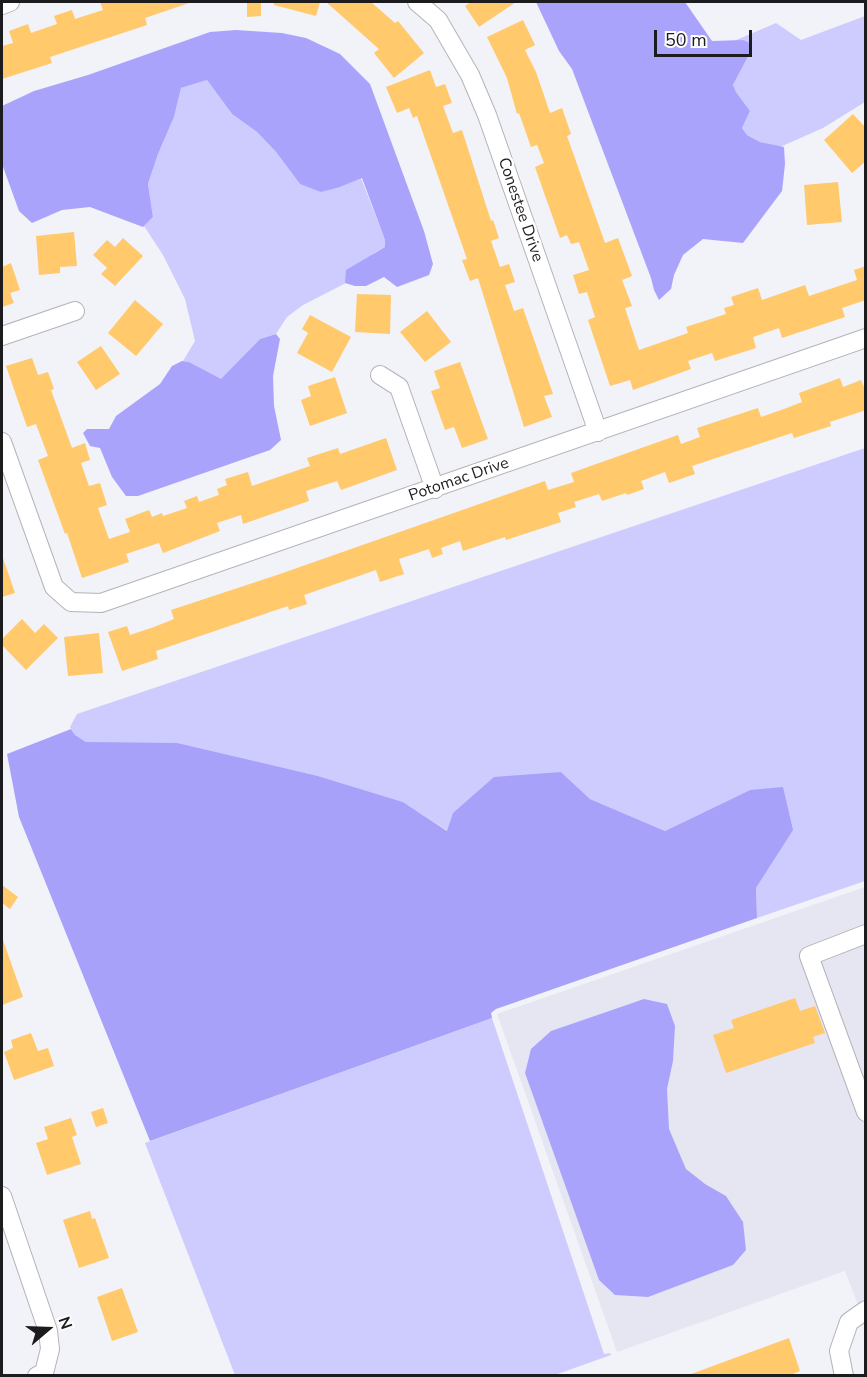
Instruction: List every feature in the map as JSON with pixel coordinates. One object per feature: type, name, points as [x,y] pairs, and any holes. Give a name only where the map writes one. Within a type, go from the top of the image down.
[{"type":"street","points":[[2,4],[10,2]]},
{"type":"street","name":"Conestee Drive","points":[[417,2],[438,20],[470,75],[487,115],[598,432]]},
{"type":"street","points":[[2,336],[75,311]]},
{"type":"street","name":"Potomac Drive","points":[[2,442],[54,587],[71,602],[101,603],[866,338]]},
{"type":"street","points":[[380,375],[399,387],[435,489]]},
{"type":"street","points":[[866,934],[809,956],[866,1112]]},
{"type":"street","points":[[2,1196],[48,1331],[50,1349],[45,1373],[37,1376]]},
{"type":"street","points":[[844,1376],[839,1351],[845,1331],[849,1322],[866,1310]]},
{"type":"shaded area","points":[[536,2],[685,2],[712,41],[743,40],[748,42],[752,49],[733,85],[750,111],[742,128],[747,135],[760,142],[784,147],[782,191],[743,243],[703,239],[683,255],[674,275],[671,289],[659,300],[572,69],[559,51]]},
{"type":"shaded area","points":[[865,16],[865,102],[823,128],[780,147],[760,142],[747,135],[742,128],[750,111],[733,85],[752,49],[743,40],[734,41],[776,23],[801,40]]},
{"type":"shaded area","points":[[236,30],[282,33],[306,38],[340,54],[370,84],[424,231],[433,264],[429,275],[397,287],[384,277],[366,286],[345,283],[346,270],[385,247],[385,240],[362,178],[321,192],[300,184],[276,152],[257,132],[232,114],[207,80],[181,88],[174,117],[148,184],[153,217],[143,227],[90,207],[62,210],[32,223],[19,211],[2,164],[2,106],[34,91],[88,75],[210,32]]},
{"type":"shaded area","points":[[207,80],[232,114],[257,132],[276,152],[300,184],[340,187],[361,178],[385,240],[385,247],[374,253],[346,283],[303,305],[287,317],[276,334],[260,339],[221,380],[183,361],[195,341],[185,299],[163,255],[144,226],[153,217],[148,184],[174,117],[181,88]]},
{"type":"shaded area","points":[[276,334],[280,339],[273,376],[274,406],[281,440],[270,450],[138,496],[126,496],[112,477],[100,448],[90,446],[83,433],[87,429],[109,429],[116,416],[160,384],[172,366],[182,361],[189,362],[221,379],[260,339]]},
{"type":"shaded area","points":[[865,448],[865,881],[757,918],[756,888],[792,830],[750,790],[665,831],[590,799],[561,772],[448,831],[403,802],[318,776],[237,758],[124,744],[86,742],[75,735],[70,727],[77,714]]},
{"type":"shaded area","points":[[71,729],[75,735],[86,742],[177,743],[318,776],[403,802],[447,831],[453,813],[494,777],[561,772],[590,799],[665,831],[750,790],[783,787],[793,830],[756,888],[757,918],[496,1009],[491,1013],[492,1018],[150,1141],[19,817],[7,754]]},
{"type":"shaded area","points":[[865,887],[865,1323],[845,1271],[617,1352],[497,1014]]},
{"type":"shaded area","points":[[644,999],[667,1004],[675,1026],[673,1061],[667,1089],[669,1129],[686,1169],[705,1184],[726,1196],[743,1222],[746,1250],[733,1265],[648,1297],[615,1295],[599,1280],[525,1073],[531,1049],[551,1031]]},
{"type":"shaded area","points":[[492,1018],[604,1354],[610,1353],[611,1355],[552,1376],[235,1375],[145,1143]]},
{"type":"building","points":[[100,2],[189,3],[145,18],[147,25],[50,57],[52,63],[2,79],[2,46],[13,43],[9,31],[28,24],[31,33],[57,24],[54,16],[72,10],[75,19],[103,10]]},
{"type":"building","points":[[247,2],[261,2],[261,16],[247,17]]},
{"type":"building","points":[[274,2],[320,2],[316,16],[274,5]]},
{"type":"building","points":[[326,2],[371,2],[395,23],[398,21],[424,53],[394,78],[374,53],[379,49]]},
{"type":"building","points":[[471,2],[516,2],[479,27],[465,6]]},
{"type":"building","points":[[523,20],[535,45],[525,50],[536,72],[550,113],[562,108],[571,134],[567,136],[605,243],[618,238],[632,276],[622,280],[632,306],[625,308],[639,350],[688,333],[686,327],[726,314],[724,308],[734,305],[731,297],[758,288],[762,300],[805,285],[809,296],[857,280],[854,270],[866,266],[866,300],[842,308],[845,317],[782,338],[779,328],[753,337],[756,348],[715,361],[712,353],[688,361],[691,369],[633,390],[630,380],[610,386],[588,320],[595,317],[587,292],[579,294],[573,275],[589,270],[579,242],[571,244],[567,235],[560,238],[535,167],[544,163],[537,145],[531,147],[519,113],[517,114],[507,78],[487,37]]},
{"type":"building","points":[[430,70],[436,87],[445,84],[452,103],[443,106],[453,133],[462,130],[491,221],[493,220],[499,238],[491,241],[500,267],[509,264],[515,282],[505,285],[514,311],[523,308],[553,394],[544,396],[552,417],[524,427],[478,278],[470,281],[462,260],[467,259],[417,116],[413,118],[409,108],[397,113],[386,87]]},
{"type":"building","points":[[853,114],[866,128],[866,161],[852,173],[824,140]]},
{"type":"building","points":[[838,182],[842,222],[807,225],[804,185]]},
{"type":"building","points":[[74,232],[77,266],[60,267],[60,273],[39,275],[36,236]]},
{"type":"building","points":[[123,238],[143,256],[115,286],[101,274],[107,268],[93,255],[107,240],[115,247]]},
{"type":"building","points":[[11,263],[20,290],[10,293],[14,303],[2,307],[2,267]]},
{"type":"building","points":[[357,294],[391,295],[390,334],[355,332]]},
{"type":"building","points":[[135,300],[163,324],[136,356],[108,333]]},
{"type":"building","points":[[427,311],[451,342],[425,362],[400,332]]},
{"type":"building","points":[[310,315],[351,337],[332,372],[297,353],[308,333],[302,329]]},
{"type":"building","points":[[101,346],[120,374],[96,390],[77,362]]},
{"type":"building","points":[[32,358],[38,375],[48,372],[54,389],[51,390],[72,448],[85,443],[90,460],[81,463],[89,486],[100,483],[107,505],[98,508],[109,539],[130,532],[125,519],[149,510],[152,517],[162,513],[163,516],[187,508],[184,501],[197,496],[199,502],[219,495],[217,489],[227,485],[225,479],[248,472],[252,486],[310,466],[307,458],[338,448],[340,454],[386,438],[397,470],[341,490],[337,481],[306,491],[309,501],[243,524],[241,515],[217,523],[220,531],[163,553],[159,543],[126,554],[129,562],[82,578],[38,460],[48,456],[36,424],[27,427],[6,366]]},
{"type":"building","points":[[460,362],[488,439],[462,448],[454,427],[445,430],[431,391],[440,388],[434,371]]},
{"type":"building","points":[[335,377],[347,413],[310,426],[301,400],[311,396],[308,386]]},
{"type":"building","points":[[840,378],[843,387],[861,380],[866,392],[866,410],[830,422],[831,426],[794,438],[792,433],[692,466],[695,474],[669,483],[665,472],[641,481],[644,489],[627,495],[626,493],[602,501],[599,494],[574,502],[576,507],[558,513],[561,522],[506,540],[505,537],[463,551],[460,541],[441,548],[443,554],[432,558],[429,549],[399,559],[404,574],[380,582],[376,570],[304,595],[307,604],[289,610],[288,606],[156,651],[158,659],[122,671],[108,632],[127,626],[130,635],[154,627],[174,619],[171,610],[545,481],[548,490],[574,482],[571,473],[678,435],[681,444],[700,437],[697,428],[758,408],[761,417],[784,409],[802,402],[799,393]]},
{"type":"building","points":[[2,558],[15,593],[2,597]]},
{"type":"building","points":[[22,619],[35,633],[44,624],[58,638],[26,670],[2,645],[2,639]]},
{"type":"building","points":[[99,633],[103,673],[68,676],[64,637]]},
{"type":"building","points":[[2,885],[18,897],[10,909],[2,903]]},
{"type":"building","points":[[2,940],[23,997],[2,1005]]},
{"type":"building","points":[[795,998],[800,1011],[815,1006],[825,1033],[813,1037],[815,1043],[726,1073],[713,1035],[734,1028],[731,1020]]},
{"type":"building","points":[[31,1033],[38,1051],[48,1048],[54,1066],[14,1080],[4,1052],[13,1048],[11,1040]]},
{"type":"building","points":[[103,1108],[108,1123],[96,1127],[91,1112]]},
{"type":"building","points":[[71,1118],[77,1135],[72,1137],[81,1164],[47,1175],[36,1143],[48,1139],[44,1127]]},
{"type":"building","points":[[90,1211],[92,1219],[95,1218],[109,1258],[79,1268],[63,1220]]},
{"type":"building","points":[[122,1288],[138,1332],[112,1341],[97,1297]]},
{"type":"building","points":[[789,1338],[800,1371],[788,1376],[691,1376],[691,1374]]}]
